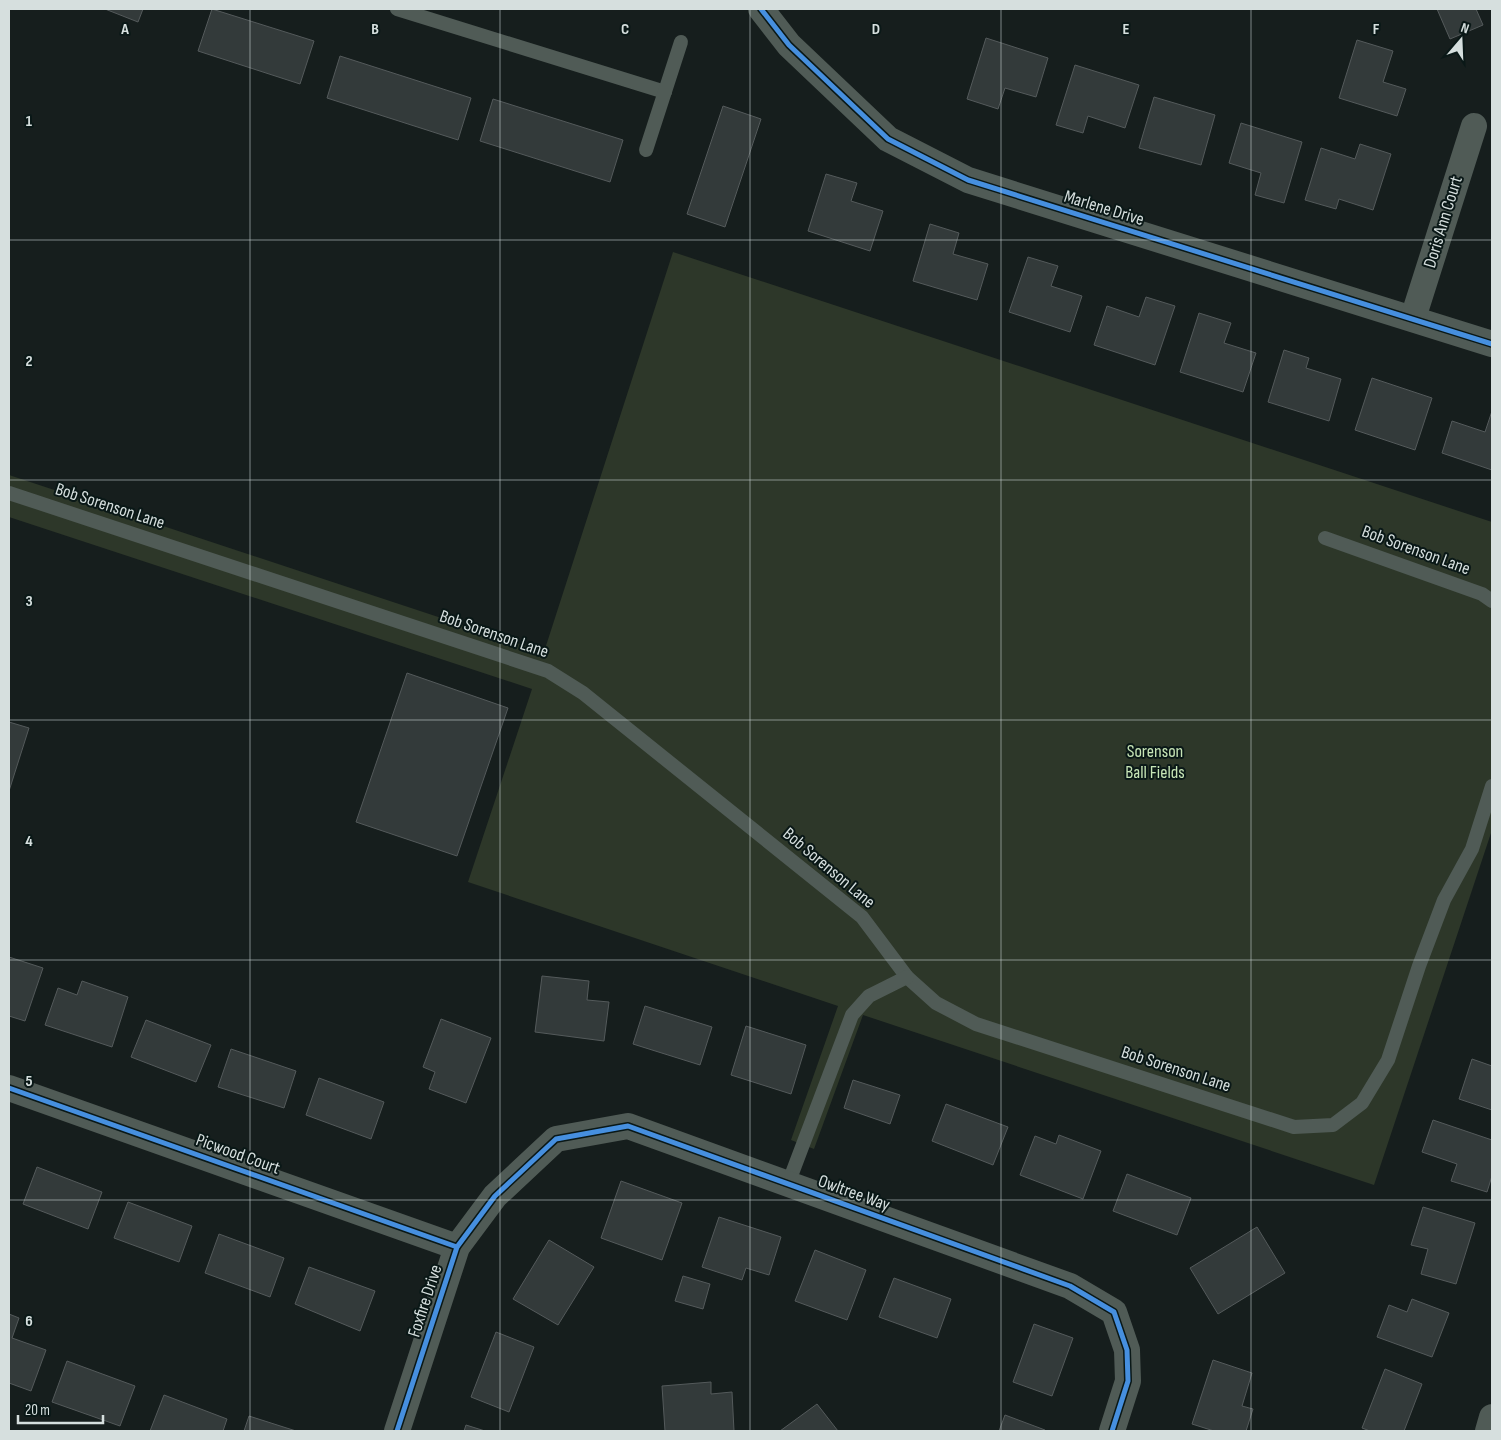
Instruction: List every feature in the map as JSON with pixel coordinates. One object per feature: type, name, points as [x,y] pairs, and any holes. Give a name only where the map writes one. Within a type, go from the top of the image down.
[{"type":"street","name":"Marlene Drive","points":[[761,9],[789,45],[888,140],[968,180],[1492,344]]},
{"type":"street","name":"Doris Ann Court","points":[[1413,318],[1474,126]]},
{"type":"street","name":"Picwood Court","points":[[9,1088],[457,1247]]},
{"type":"street","name":"Owltree Way","points":[[628,1126],[1070,1286],[1114,1312],[1128,1350],[1128,1381],[1112,1431]]},
{"type":"street","name":"Foxfire Drive","points":[[397,1431],[457,1247],[495,1196],[556,1138],[628,1126]]},
{"type":"street","points":[[1488,1431],[1492,1417]]},
{"type":"lane","points":[[396,9],[665,92]]},
{"type":"lane","points":[[646,150],[681,42]]},
{"type":"lane","name":"Bob Sorenson Lane","points":[[9,493],[548,671],[583,693],[862,916],[908,976],[936,1003],[976,1024],[1294,1128],[1333,1124],[1362,1103],[1388,1060],[1419,966],[1444,900],[1472,849],[1492,786]]},
{"type":"lane","name":"Bob Sorenson Lane","points":[[1325,538],[1482,594],[1492,601]]},
{"type":"lane","points":[[788,1184],[852,1015],[869,996],[908,976]]},
{"type":"green space","name":"Sorenson Ball Fields","points":[[673,252],[1492,522],[1492,830],[1374,1185],[863,1015],[814,1149],[791,1140],[838,1006],[468,882],[532,689],[9,517],[9,475],[544,652]]},
{"type":"building","points":[[105,9],[143,9],[138,22]]},
{"type":"building","points":[[212,9],[314,41],[300,84],[198,51]]},
{"type":"building","points":[[1437,9],[1476,9],[1483,25],[1450,39]]},
{"type":"building","points":[[986,38],[1048,58],[1036,97],[1005,88],[998,109],[967,99]]},
{"type":"building","points":[[1357,40],[1393,51],[1383,82],[1406,89],[1397,116],[1339,98]]},
{"type":"building","points":[[340,56],[471,98],[458,140],[327,98]]},
{"type":"building","points":[[1075,65],[1139,85],[1125,128],[1088,116],[1083,133],[1056,125]]},
{"type":"building","points":[[1154,97],[1215,115],[1201,165],[1139,148]]},
{"type":"building","points":[[493,99],[623,140],[610,182],[480,141]]},
{"type":"building","points":[[723,106],[761,119],[725,227],[687,214]]},
{"type":"building","points":[[1241,123],[1302,142],[1284,203],[1255,195],[1261,173],[1229,163]]},
{"type":"building","points":[[1360,144],[1391,154],[1373,210],[1339,199],[1336,209],[1305,200],[1321,148],[1355,159]]},
{"type":"building","points":[[826,174],[857,183],[851,201],[883,211],[870,251],[808,231]]},
{"type":"building","points":[[930,224],[959,233],[953,254],[988,264],[977,300],[913,281]]},
{"type":"building","points":[[1028,257],[1058,266],[1051,286],[1082,296],[1070,332],[1009,312]]},
{"type":"building","points":[[1146,297],[1175,306],[1155,365],[1094,345],[1107,306],[1139,317]]},
{"type":"building","points":[[1199,313],[1231,323],[1224,343],[1256,353],[1243,392],[1180,372]]},
{"type":"building","points":[[1284,350],[1309,358],[1306,368],[1341,379],[1329,421],[1268,402]]},
{"type":"building","points":[[1372,378],[1432,398],[1415,450],[1355,430]]},
{"type":"building","points":[[1492,411],[1492,470],[1442,453],[1452,421],[1485,432]]},
{"type":"building","points":[[407,673],[508,708],[457,856],[356,822]]},
{"type":"building","points":[[9,722],[29,728],[9,791]]},
{"type":"building","points":[[9,957],[43,968],[25,1021],[9,1016]]},
{"type":"building","points":[[542,976],[589,981],[587,1000],[609,1002],[604,1041],[535,1032]]},
{"type":"building","points":[[82,981],[128,997],[112,1047],[45,1025],[58,988],[77,995]]},
{"type":"building","points":[[645,1006],[712,1027],[700,1065],[633,1044]]},
{"type":"building","points":[[441,1019],[491,1038],[466,1103],[429,1089],[435,1072],[423,1067]]},
{"type":"building","points":[[146,1020],[211,1045],[196,1082],[131,1057]]},
{"type":"building","points":[[746,1026],[806,1045],[791,1094],[731,1075]]},
{"type":"building","points":[[231,1049],[296,1071],[284,1108],[218,1087]]},
{"type":"building","points":[[1472,1059],[1492,1066],[1492,1110],[1459,1099]]},
{"type":"building","points":[[319,1078],[384,1102],[371,1139],[306,1115]]},
{"type":"building","points":[[853,1080],[900,1095],[890,1124],[844,1108]]},
{"type":"building","points":[[946,1104],[1008,1127],[993,1165],[932,1141]]},
{"type":"building","points":[[1433,1120],[1492,1140],[1492,1176],[1487,1192],[1451,1181],[1457,1164],[1422,1152]]},
{"type":"building","points":[[1059,1135],[1101,1151],[1083,1199],[1020,1175],[1035,1136],[1056,1144]]},
{"type":"building","points":[[37,1167],[102,1192],[88,1229],[23,1204]]},
{"type":"building","points":[[1127,1174],[1191,1198],[1177,1235],[1113,1211]]},
{"type":"building","points":[[621,1181],[682,1203],[662,1260],[601,1238]]},
{"type":"building","points":[[128,1202],[192,1226],[179,1262],[114,1238]]},
{"type":"building","points":[[1423,1207],[1475,1223],[1456,1284],[1421,1274],[1428,1249],[1411,1245]]},
{"type":"building","points":[[719,1217],[781,1237],[769,1275],[746,1268],[742,1280],[702,1267]]},
{"type":"building","points":[[1257,1227],[1285,1273],[1218,1314],[1190,1268]]},
{"type":"building","points":[[219,1234],[284,1258],[270,1297],[205,1273]]},
{"type":"building","points":[[549,1240],[594,1267],[558,1325],[513,1299]]},
{"type":"building","points":[[815,1250],[866,1270],[847,1320],[795,1301]]},
{"type":"building","points":[[309,1267],[375,1291],[360,1331],[295,1304]]},
{"type":"building","points":[[683,1276],[710,1284],[703,1309],[675,1301]]},
{"type":"building","points":[[894,1278],[951,1299],[937,1338],[879,1317]]},
{"type":"building","points":[[1412,1299],[1449,1313],[1432,1357],[1377,1337],[1389,1305],[1407,1312]]},
{"type":"building","points":[[9,1314],[19,1318],[12,1338],[46,1350],[31,1391],[9,1383]]},
{"type":"building","points":[[1034,1324],[1073,1338],[1052,1396],[1013,1382]]},
{"type":"building","points":[[496,1332],[534,1347],[509,1412],[471,1397]]},
{"type":"building","points":[[1213,1360],[1252,1373],[1242,1406],[1253,1409],[1246,1431],[1214,1431],[1192,1424]]},
{"type":"building","points":[[67,1361],[135,1386],[120,1426],[52,1402]]},
{"type":"building","points":[[1385,1369],[1422,1384],[1404,1431],[1370,1431],[1362,1428]]},
{"type":"building","points":[[711,1382],[711,1394],[732,1392],[734,1431],[665,1431],[662,1386]]},
{"type":"building","points":[[164,1395],[227,1419],[223,1431],[150,1431]]},
{"type":"building","points":[[817,1404],[838,1431],[780,1431]]},
{"type":"building","points":[[1005,1415],[1045,1430],[1045,1431],[999,1431]]},
{"type":"building","points":[[249,1416],[296,1431],[244,1431]]},
{"type":"building","points":[[466,1425],[485,1431],[464,1431]]},
{"type":"cycle path","points":[[761,9],[789,45],[888,139],[968,180],[1492,344]]},
{"type":"cycle path","points":[[9,1088],[457,1247]]},
{"type":"cycle path","points":[[397,1431],[457,1247],[495,1196],[556,1139],[628,1126],[1070,1286],[1114,1312],[1127,1350],[1128,1381],[1112,1431]]}]
